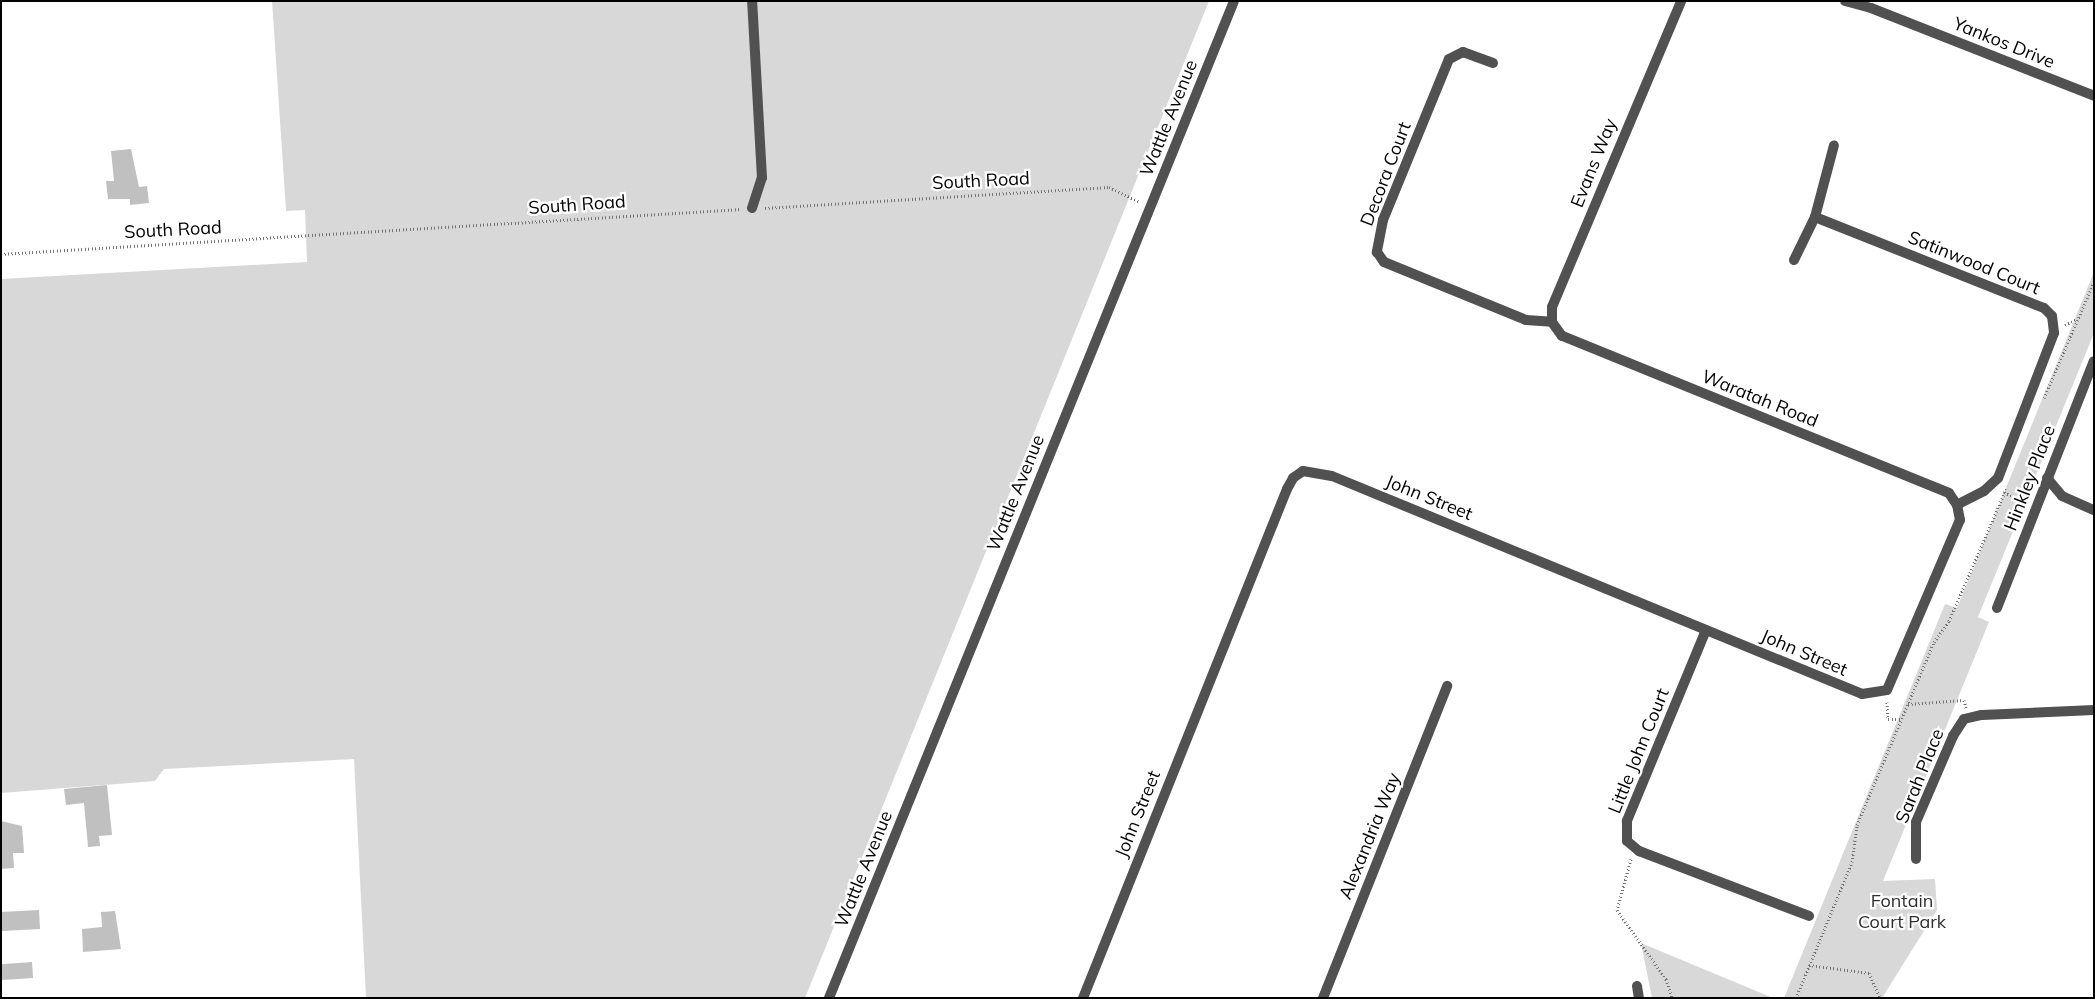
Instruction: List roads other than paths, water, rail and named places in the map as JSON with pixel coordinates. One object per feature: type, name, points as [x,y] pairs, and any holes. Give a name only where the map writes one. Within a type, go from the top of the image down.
[{"type":"street","points":[[752,1],[762,178],[752,208]]},
{"type":"street","name":"Wattle Avenue","points":[[829,998],[1234,1]]},
{"type":"street","name":"Evans Way","points":[[1672,18],[1676,1]]},
{"type":"street","name":"Evans Way","points":[[1552,322],[1552,307],[1672,18],[1681,1]]},
{"type":"street","name":"Yankos Drive","points":[[1845,1],[1872,8],[2094,96]]},
{"type":"street","name":"Decora Court","points":[[1493,63],[1463,52],[1449,59],[1383,220],[1377,252],[1384,262],[1526,320],[1552,322]]},
{"type":"street","points":[[1794,260],[1815,217],[1834,145]]},
{"type":"street","name":"Satinwood Court","points":[[1815,217],[2044,308],[2052,316],[2054,333],[1998,478],[1984,491],[1957,505]]},
{"type":"street","name":"Waratah Road","points":[[1552,322],[1562,336],[1949,493],[1957,505]]},
{"type":"street","name":"Hinkley Place","points":[[1997,608],[2094,361]]},
{"type":"street","name":"John Street","points":[[1083,998],[1286,489],[1293,478],[1303,471],[1332,476],[1862,694],[1887,690],[1960,520],[1957,505]]},
{"type":"street","points":[[2047,478],[2062,496],[2094,510]]},
{"type":"street","name":"Little John Court","points":[[1706,630],[1627,821],[1627,841],[1634,849],[1809,916]]},
{"type":"street","name":"Alexandria Way","points":[[1323,998],[1447,686]]},
{"type":"street","name":"Sarah Place","points":[[1916,859],[1916,822],[1953,736],[1968,718],[2094,710]]},
{"type":"street","points":[[1637,986],[1639,998]]},
{"type":"park label","name":"Fontain Court Park","points":[[1902,912]]}]
